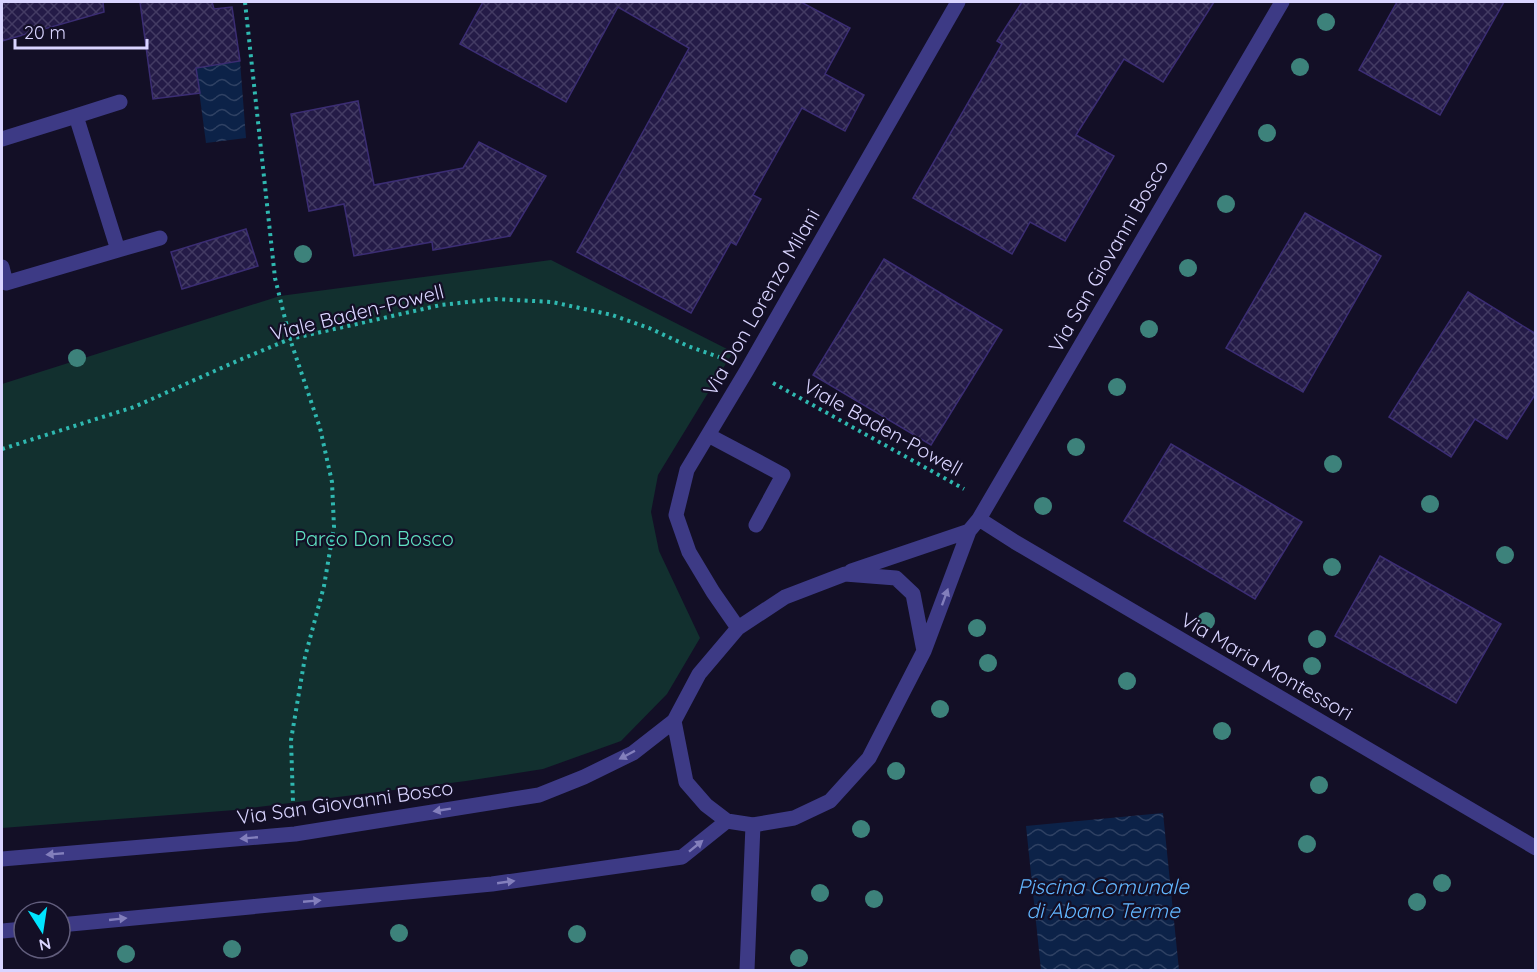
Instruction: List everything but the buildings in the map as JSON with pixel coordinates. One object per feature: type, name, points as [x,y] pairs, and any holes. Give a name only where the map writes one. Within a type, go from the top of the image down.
[{"type":"street","name":"Via Don Lorenzo Milani","points":[[738,628],[713,592],[690,552],[676,515],[687,470],[747,370],[958,2]]},
{"type":"street","name":"Via San Giovanni Bosco","points":[[674,721],[686,782],[706,805],[727,821],[753,825],[794,818],[830,801],[869,758],[924,651],[969,531],[979,519],[1282,2]]},
{"type":"street","points":[[2,139],[120,102]]},
{"type":"street","points":[[76,116],[118,250]]},
{"type":"street","points":[[2,267],[4,284],[160,238]]},
{"type":"street","points":[[708,435],[783,475],[756,525]]},
{"type":"street","name":"Via Maria Montessori","points":[[979,519],[1536,848]]},
{"type":"street","name":"Via San Giovanni Bosco","points":[[2,859],[294,834],[539,795],[584,777],[633,753],[674,721],[699,674],[738,628],[785,597],[969,531]]},
{"type":"street","name":"Via San Giovanni Bosco","points":[[845,574],[896,578],[913,594],[924,651]]},
{"type":"street","points":[[72,924],[492,884],[682,857],[727,821]]},
{"type":"street","points":[[747,970],[753,825]]},
{"type":"path","points":[[245,2],[275,278],[290,339],[320,428],[332,482],[334,527],[324,586],[305,657],[291,740],[294,834]]},
{"type":"path","name":"Viale Baden-Powell","points":[[2,449],[134,407],[290,339],[441,305],[495,299],[552,302],[621,318],[728,361]]},
{"type":"path","name":"Viale Baden-Powell","points":[[764,379],[988,502]]},
{"type":"green space","name":"Parco Don Bosco","points":[[551,260],[733,352],[658,475],[651,512],[659,551],[700,638],[667,694],[621,741],[543,769],[235,810],[2,828],[2,384],[280,296]]},
{"type":"water","points":[[240,61],[246,138],[206,143],[196,68]]},
{"type":"water","name":"Piscina Comunale di Abano Terme","points":[[1163,813],[1179,970],[1041,970],[1026,826]]}]
